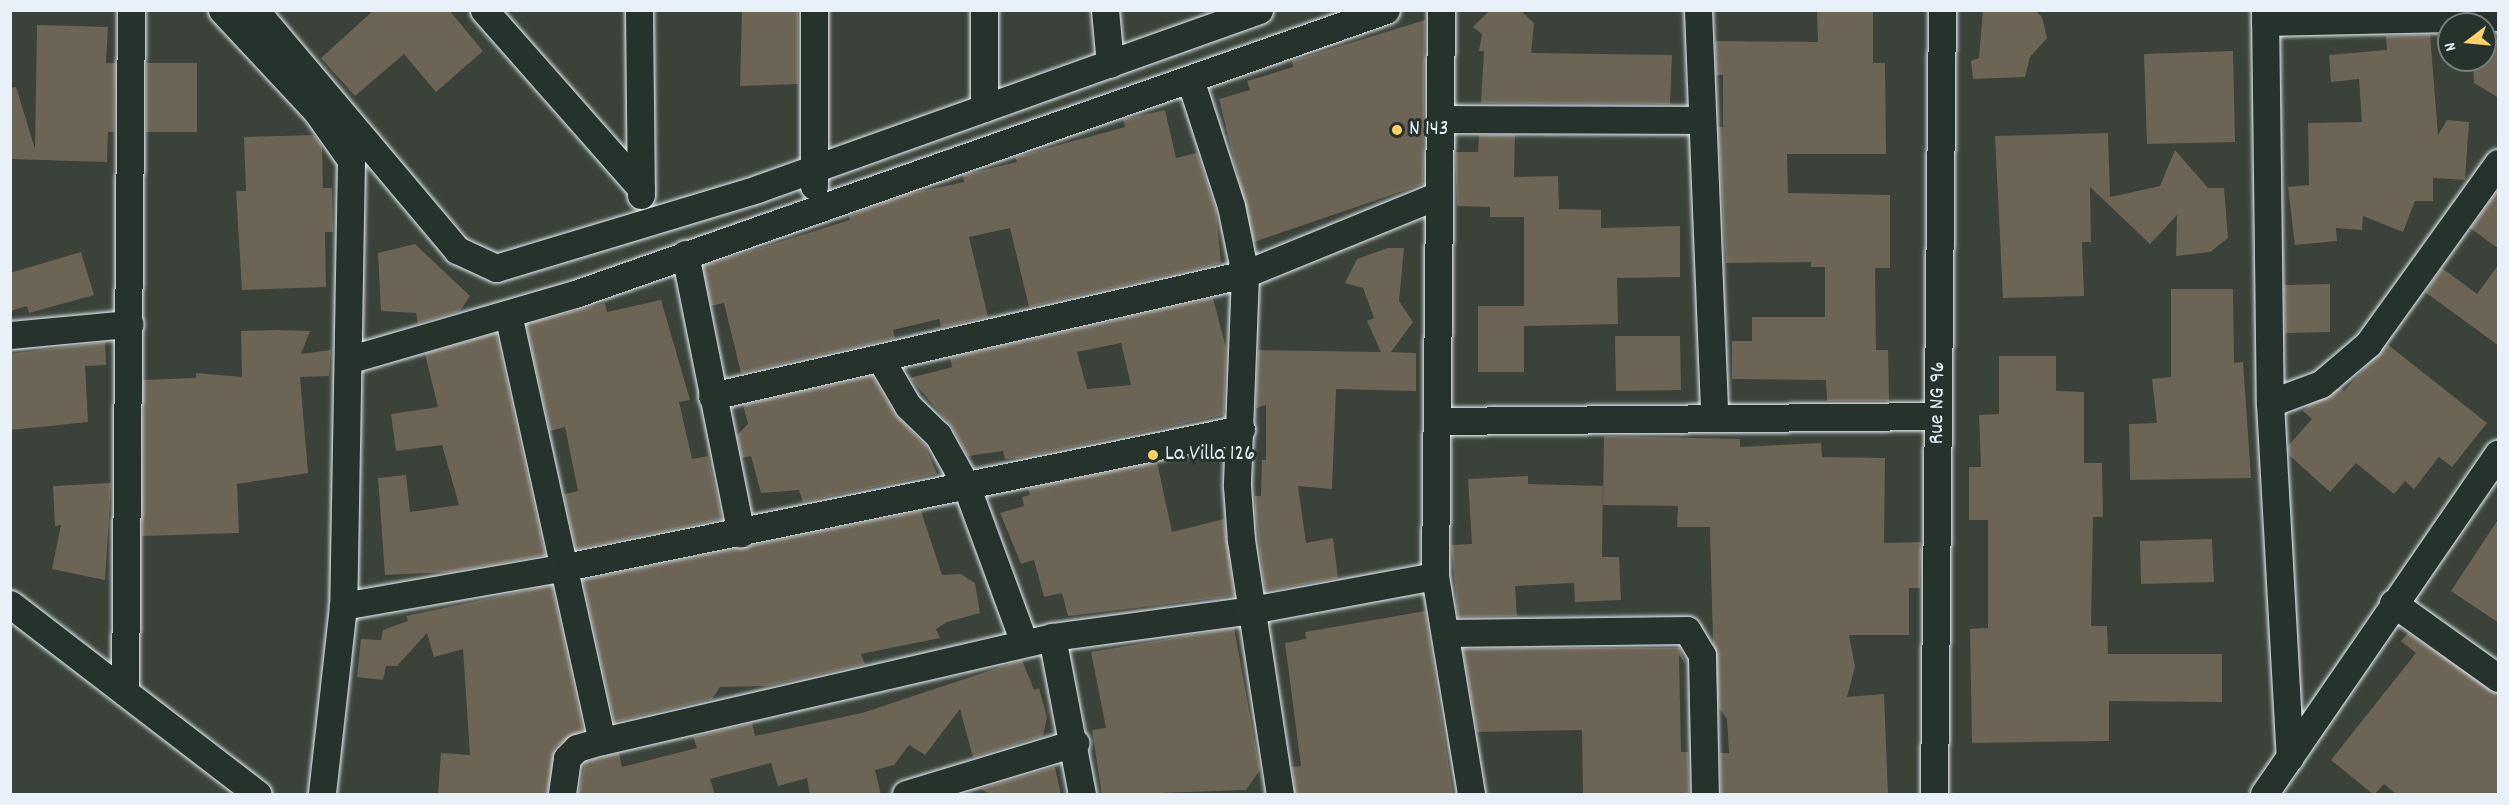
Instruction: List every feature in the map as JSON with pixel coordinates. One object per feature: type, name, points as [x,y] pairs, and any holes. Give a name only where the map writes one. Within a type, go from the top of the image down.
[{"type":"street","points":[[125,692],[131,10]]},
{"type":"street","points":[[222,10],[317,112],[348,154],[351,359],[343,606],[322,795]]},
{"type":"street","points":[[255,10],[457,250],[496,268],[641,226],[814,168],[1259,10]]},
{"type":"street","points":[[484,10],[641,188]]},
{"type":"street","points":[[639,10],[641,226]]},
{"type":"street","points":[[814,10],[814,208]]},
{"type":"street","points":[[984,10],[984,108]]},
{"type":"street","points":[[1105,10],[1110,64]]},
{"type":"street","points":[[351,359],[508,314],[1386,10]]},
{"type":"street","points":[[1441,10],[1436,576],[1471,795]]},
{"type":"street","points":[[1698,10],[1714,416]]},
{"type":"street","name":"Rue NG 96","points":[[1934,795],[1942,10]]},
{"type":"street","points":[[2290,757],[2270,403],[2265,16],[2499,17]]},
{"type":"street","points":[[1190,78],[1231,206],[1245,274],[1241,429],[1237,486],[1251,610],[1280,795]]},
{"type":"street","points":[[1440,119],[1702,120]]},
{"type":"street","points":[[2270,403],[2321,384],[2368,344],[2499,163]]},
{"type":"street","points":[[712,396],[881,360],[1245,274],[1439,195]]},
{"type":"street","points":[[685,254],[741,533]]},
{"type":"street","points":[[508,314],[566,567],[602,741]]},
{"type":"street","points":[[10,335],[129,324]]},
{"type":"street","points":[[881,360],[908,406],[938,435],[966,485],[1024,643]]},
{"type":"street","points":[[1437,421],[1714,416],[1938,416]]},
{"type":"street","points":[[343,606],[566,567],[741,533],[1241,429]]},
{"type":"street","points":[[2264,795],[2393,603],[2499,454]]},
{"type":"street","points":[[562,795],[567,758],[577,748],[602,741],[1052,637],[1251,610],[1436,576]]},
{"type":"street","points":[[10,603],[258,795]]},
{"type":"street","points":[[2393,603],[2499,678]]},
{"type":"street","points":[[1445,633],[1687,630],[1702,655],[1705,795]]},
{"type":"street","points":[[1052,637],[1075,743],[1082,795]]},
{"type":"street","points":[[906,795],[1075,743]]},
{"type":"building","points":[[374,10],[449,10],[483,51],[436,92],[404,54],[355,96],[321,58]]},
{"type":"building","points":[[742,10],[798,10],[798,84],[740,86]]},
{"type":"building","points":[[1490,10],[1520,10],[1534,23],[1531,53],[1672,55],[1670,104],[1481,103],[1484,51],[1479,51],[1482,34],[1473,27]]},
{"type":"building","points":[[1817,10],[1873,10],[1873,63],[1885,63],[1886,154],[1787,154],[1788,193],[1890,195],[1890,268],[1875,268],[1876,350],[1888,350],[1889,401],[1827,401],[1826,380],[1732,379],[1732,341],[1752,341],[1752,317],[1825,317],[1825,267],[1811,267],[1811,262],[1726,263],[1718,127],[1723,127],[1723,75],[1716,75],[1715,41],[1818,42]]},
{"type":"building","points":[[1983,10],[2035,10],[2042,17],[2047,38],[2030,57],[2025,77],[1973,79],[1971,61],[1979,58]]},
{"type":"building","points":[[1425,20],[1423,184],[1254,242],[1219,99],[1250,90],[1247,81],[1293,67],[1292,61]]},
{"type":"building","points":[[37,25],[108,27],[106,63],[115,63],[114,132],[108,132],[107,162],[10,159],[10,88],[16,87],[35,149]]},
{"type":"building","points":[[2497,33],[2499,33],[2499,98],[2474,83],[2474,72],[2497,72]]},
{"type":"building","points":[[2430,34],[2438,135],[2447,120],[2469,122],[2465,180],[2433,178],[2433,201],[2415,201],[2403,232],[2363,216],[2362,230],[2336,228],[2337,241],[2295,245],[2288,187],[2309,185],[2308,123],[2362,122],[2359,79],[2331,82],[2329,55],[2387,50],[2386,36]]},
{"type":"building","points":[[2233,51],[2235,142],[2147,144],[2144,54]]},
{"type":"building","points":[[146,63],[197,63],[197,132],[146,132]]},
{"type":"building","points":[[1165,110],[1176,158],[1197,153],[1216,210],[1221,263],[1029,307],[1010,228],[969,237],[988,317],[941,327],[939,319],[893,330],[895,338],[741,373],[724,303],[711,306],[703,266],[850,220],[849,216],[908,194],[964,182],[963,175],[1017,162],[1015,157],[1125,127],[1123,119]]},
{"type":"building","points":[[2108,133],[2110,197],[2160,186],[2175,150],[2208,188],[2224,188],[2228,238],[2210,252],[2176,256],[2177,215],[2150,244],[2090,187],[2091,242],[2082,242],[2084,296],[2003,298],[1995,136]]},
{"type":"building","points":[[314,135],[322,146],[323,188],[332,188],[333,232],[325,232],[326,287],[242,290],[236,191],[246,191],[244,137]]},
{"type":"building","points":[[1479,135],[1515,135],[1514,177],[1558,176],[1559,209],[1601,210],[1601,228],[1680,226],[1680,277],[1617,278],[1618,324],[1524,326],[1524,372],[1478,372],[1478,306],[1524,306],[1524,217],[1490,217],[1490,207],[1457,206],[1455,152],[1478,152]]},
{"type":"building","points":[[2499,189],[2499,249],[2470,228]]},
{"type":"building","points":[[415,244],[470,296],[460,311],[418,323],[416,313],[381,311],[378,253]]},
{"type":"building","points":[[1388,248],[1404,248],[1399,301],[1413,322],[1391,352],[1416,353],[1416,391],[1336,389],[1332,489],[1298,486],[1306,543],[1333,538],[1338,578],[1265,591],[1255,510],[1255,496],[1261,496],[1262,460],[1266,460],[1266,405],[1256,408],[1258,350],[1381,352],[1367,321],[1374,318],[1363,288],[1345,283],[1357,259]]},
{"type":"building","points":[[81,252],[94,295],[29,313],[27,306],[10,311],[10,273]]},
{"type":"building","points":[[2499,264],[2499,346],[2425,292],[2442,268],[2477,294]]},
{"type":"building","points":[[2330,284],[2330,332],[2285,333],[2284,285]]},
{"type":"building","points":[[2171,289],[2233,289],[2234,363],[2243,362],[2251,478],[2130,480],[2129,424],[2157,423],[2152,379],[2171,377]]},
{"type":"building","points":[[1213,298],[1226,348],[1224,415],[1020,458],[1005,459],[1003,451],[968,456],[952,427],[910,378],[952,367],[950,358]],"holes":[[[1121,343],[1131,385],[1087,389],[1077,352]]]},
{"type":"building","points":[[661,300],[690,400],[679,402],[692,459],[708,456],[722,519],[576,549],[564,494],[578,491],[565,427],[550,431],[526,324],[605,303],[607,312]]},
{"type":"building","points":[[241,331],[310,331],[301,354],[331,350],[329,376],[300,377],[308,473],[237,484],[239,533],[142,536],[143,380],[196,378],[196,373],[242,377]]},
{"type":"building","points":[[496,333],[545,555],[449,572],[385,575],[378,478],[406,475],[410,512],[459,505],[442,445],[396,451],[391,414],[438,407],[425,354]]},
{"type":"building","points":[[1615,336],[1680,336],[1681,390],[1616,391]]},
{"type":"building","points":[[105,342],[106,365],[85,366],[88,422],[10,430],[10,354]]},
{"type":"building","points":[[2387,344],[2487,423],[2452,467],[2439,457],[2414,489],[2405,481],[2394,494],[2356,463],[2330,492],[2289,455],[2288,446],[2312,419],[2303,411],[2309,405],[2340,388],[2344,391]]},
{"type":"building","points":[[1999,356],[2056,356],[2056,391],[2084,392],[2084,463],[2102,463],[2103,517],[2093,517],[2091,626],[2107,626],[2108,654],[2222,654],[2222,702],[2109,701],[2109,741],[1972,743],[1970,629],[1988,628],[1988,520],[1969,520],[1969,467],[1981,467],[1979,415],[1999,414]]},
{"type":"building","points":[[872,376],[895,414],[925,445],[937,474],[803,502],[799,490],[761,493],[751,456],[742,458],[737,435],[748,424],[743,405]]},
{"type":"building","points":[[1604,436],[1740,439],[1740,447],[1821,443],[1822,457],[1885,458],[1884,543],[1921,542],[1920,588],[1909,588],[1909,635],[1849,635],[1855,667],[1847,697],[1884,694],[1888,795],[1721,795],[1720,753],[1729,753],[1727,719],[1719,708],[1713,642],[1710,527],[1677,527],[1678,506],[1603,505]]},
{"type":"building","points":[[1157,462],[1172,532],[1224,519],[1234,596],[1068,616],[1062,593],[1044,597],[1034,560],[1021,564],[1000,513],[1024,506],[1022,497],[1030,495],[1028,489]]},
{"type":"building","points":[[1528,476],[1528,484],[1603,486],[1602,557],[1619,557],[1621,600],[1575,602],[1574,583],[1515,586],[1517,616],[1458,617],[1451,545],[1472,544],[1468,479]]},
{"type":"building","points":[[111,483],[105,580],[52,569],[61,525],[55,526],[53,486]]},
{"type":"building","points":[[921,511],[942,575],[961,574],[975,583],[980,613],[947,622],[936,629],[940,638],[861,654],[865,664],[768,686],[720,687],[712,699],[614,722],[583,580]]},
{"type":"building","points":[[2499,518],[2499,623],[2451,591]]},
{"type":"building","points":[[2212,539],[2214,582],[2141,584],[2140,541]]},
{"type":"building","points":[[552,585],[583,730],[555,747],[547,795],[438,795],[441,753],[470,755],[463,649],[434,657],[427,633],[397,666],[386,666],[383,680],[357,677],[361,639],[381,640],[383,630],[408,621],[406,616]]},
{"type":"building","points":[[1425,611],[1453,793],[1295,795],[1292,767],[1301,766],[1285,643],[1306,639],[1305,632]]},
{"type":"building","points":[[1234,628],[1260,770],[1246,790],[1102,795],[1092,730],[1106,728],[1091,652]]},
{"type":"building","points":[[2408,633],[2499,693],[2499,795],[2397,795],[2384,784],[2374,795],[2331,760],[2416,653],[2401,641]]},
{"type":"building","points":[[1680,648],[1686,665],[1679,655],[1681,752],[1688,752],[1689,795],[1583,795],[1582,730],[1477,732],[1463,649]]},
{"type":"building","points":[[1022,660],[1034,690],[1039,688],[1047,717],[1043,736],[973,757],[960,709],[925,755],[909,745],[894,765],[875,770],[881,795],[810,795],[807,778],[778,786],[771,763],[710,779],[715,795],[578,795],[585,762],[619,753],[622,767],[697,748],[693,737],[752,723],[755,736],[862,713]]},
{"type":"building","points":[[1055,767],[1061,795],[991,795],[981,789]]},
{"type":"place","name":"N 143","points":[[1397,130]]},
{"type":"place","name":"La Villa 126","points":[[1153,455]]}]
